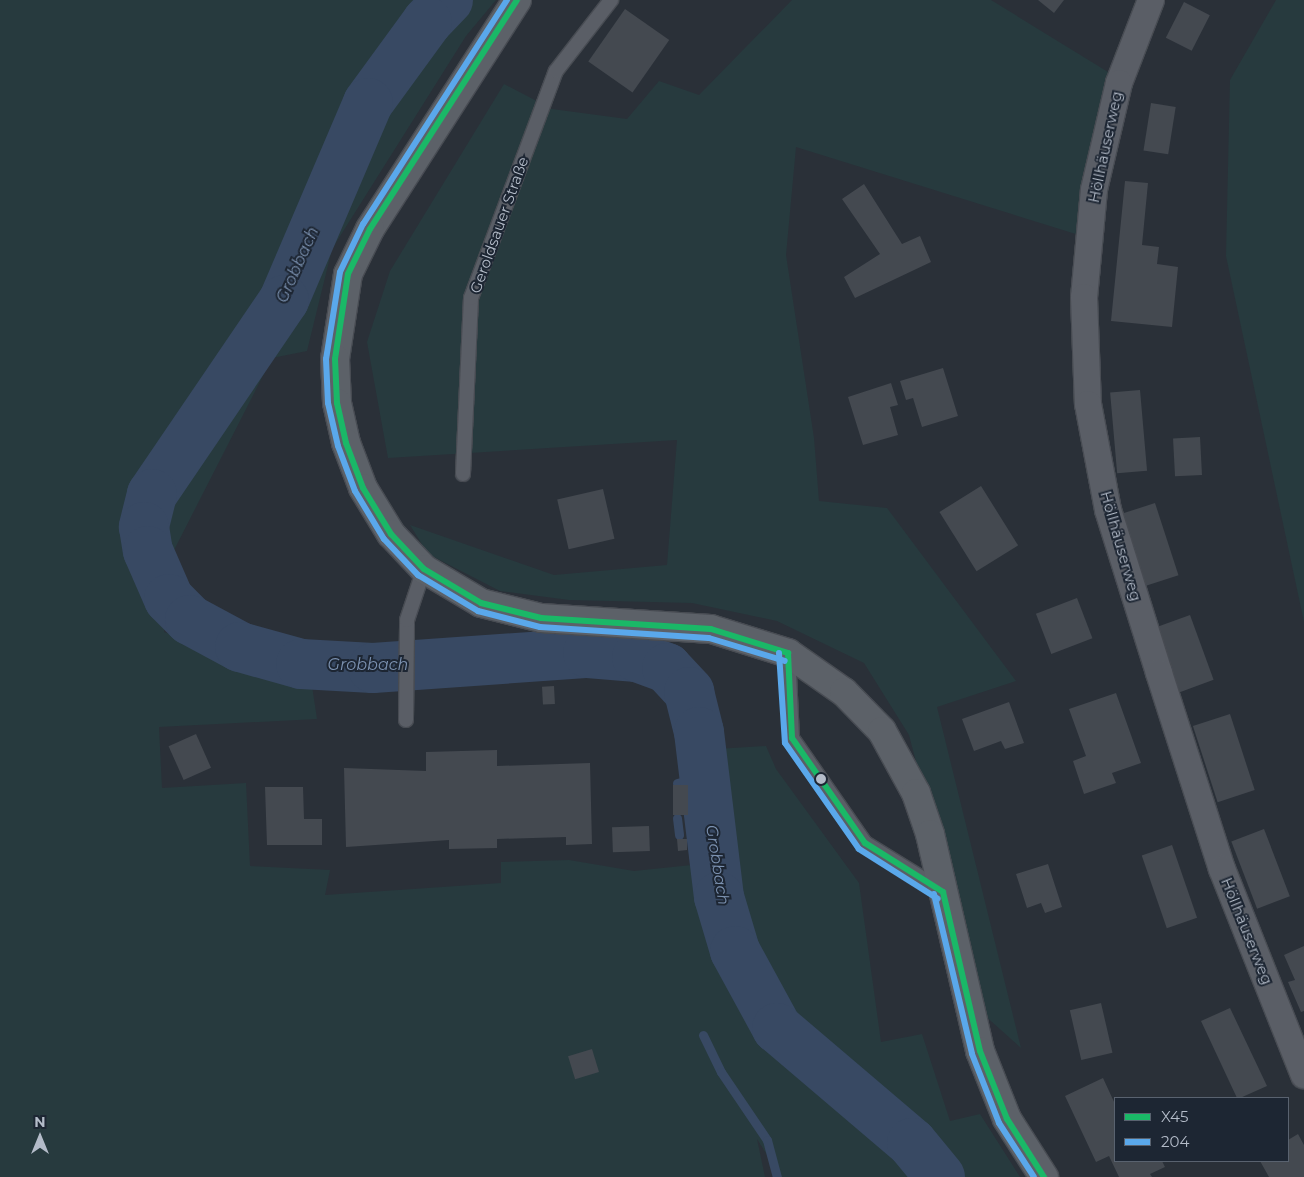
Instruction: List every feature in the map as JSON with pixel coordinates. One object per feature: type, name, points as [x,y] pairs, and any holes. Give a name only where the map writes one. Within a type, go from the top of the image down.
[{"type":"main road","points":[[517,0],[370,229],[348,274],[339,315],[335,359],[346,443],[363,488],[392,534],[424,569],[481,603],[541,618],[711,629],[788,653],[844,692],[882,731],[916,793],[943,892],[980,1051],[1007,1119],[1044,1177]]},
{"type":"street","name":"Höllhäuserweg","points":[[1151,0],[1119,83],[1094,190],[1084,297],[1088,404],[1108,510],[1222,869],[1304,1075]]},
{"type":"lane","name":"Geroldsauer Straße","points":[[463,474],[471,298],[556,71],[611,0]]},
{"type":"lane","points":[[406,720],[407,620],[424,569]]},
{"type":"lane","points":[[788,653],[792,738],[865,843],[943,892]]},
{"type":"green space","points":[[0,0],[496,0],[466,36],[332,249],[307,351],[272,358],[168,562],[164,632],[312,686],[317,719],[159,727],[162,788],[246,783],[250,866],[330,870],[325,895],[501,883],[501,862],[569,860],[634,871],[721,862],[716,749],[766,746],[776,769],[859,883],[881,1042],[922,1034],[950,1121],[980,1114],[1020,1177],[781,1177],[757,1139],[765,1177],[0,1177]]},
{"type":"green space","points":[[792,0],[991,0],[1108,72],[1079,235],[796,147],[786,255],[814,438],[819,501],[887,508],[1016,681],[937,707],[1021,1048],[982,1013],[909,735],[864,663],[777,621],[692,603],[569,600],[500,591],[428,554],[410,525],[554,575],[667,565],[677,440],[388,458],[367,342],[390,271],[504,84],[552,109],[627,119],[659,81],[699,95]]},
{"type":"green space","points":[[1276,0],[1304,0],[1304,622],[1226,256],[1230,80]]},
{"type":"building","points":[[1038,0],[1064,0],[1054,13]]},
{"type":"building","points":[[1184,2],[1210,15],[1192,51],[1166,38]]},
{"type":"building","points":[[625,9],[669,40],[633,92],[588,61]]},
{"type":"building","points":[[1151,103],[1176,107],[1168,154],[1143,150]]},
{"type":"building","points":[[1125,181],[1148,183],[1142,245],[1159,247],[1157,264],[1178,267],[1172,327],[1111,321]]},
{"type":"building","points":[[864,184],[902,244],[920,236],[931,262],[855,298],[844,277],[880,254],[842,199]]},
{"type":"building","points":[[943,368],[958,416],[922,427],[913,398],[906,400],[900,381]]},
{"type":"building","points":[[891,383],[898,405],[890,407],[898,435],[863,445],[848,397]]},
{"type":"building","points":[[1140,390],[1147,471],[1117,473],[1110,393]]},
{"type":"building","points":[[1200,437],[1202,475],[1175,476],[1173,438]]},
{"type":"building","points":[[981,486],[1018,545],[977,571],[939,512]]},
{"type":"building","points":[[603,489],[614,539],[569,549],[557,500]]},
{"type":"building","points":[[1155,503],[1178,575],[1145,586],[1122,514]]},
{"type":"building","points":[[1077,598],[1092,638],[1051,654],[1036,614]]},
{"type":"building","points":[[1190,615],[1214,680],[1180,692],[1156,627]]},
{"type":"building","points":[[554,686],[555,704],[543,705],[542,687]]},
{"type":"building","points":[[1116,693],[1141,763],[1112,773],[1116,783],[1084,794],[1073,761],[1086,756],[1069,709]]},
{"type":"building","points":[[1009,702],[1024,743],[1005,749],[1001,741],[974,751],[962,719]]},
{"type":"building","points":[[1230,714],[1255,790],[1218,802],[1193,726]]},
{"type":"building","points":[[196,734],[211,768],[184,780],[169,746]]},
{"type":"building","points":[[497,750],[497,766],[590,763],[592,844],[566,845],[566,837],[497,839],[497,848],[449,849],[449,840],[346,847],[344,768],[426,771],[426,752]]},
{"type":"building","points":[[673,785],[688,785],[688,815],[673,815]]},
{"type":"building","points":[[265,787],[303,787],[304,819],[322,819],[322,845],[267,845]]},
{"type":"building","points":[[649,826],[650,851],[613,852],[612,827]]},
{"type":"building","points":[[1264,829],[1290,896],[1257,909],[1231,842]]},
{"type":"building","points":[[677,839],[687,839],[687,850],[678,851]]},
{"type":"building","points":[[1172,845],[1197,918],[1167,928],[1142,855]]},
{"type":"building","points":[[1048,864],[1062,907],[1045,913],[1041,903],[1027,908],[1016,874]]},
{"type":"building","points":[[1304,946],[1304,1011],[1301,1012],[1288,982],[1295,980],[1284,955]]},
{"type":"building","points":[[1101,1003],[1112,1053],[1081,1060],[1070,1010]]},
{"type":"building","points":[[1230,1008],[1267,1086],[1242,1097],[1237,1097],[1201,1021]]},
{"type":"building","points":[[592,1049],[599,1072],[575,1079],[568,1056]]},
{"type":"building","points":[[1103,1078],[1114,1102],[1114,1162],[1162,1162],[1165,1167],[1150,1174],[1152,1177],[1119,1177],[1109,1156],[1096,1162],[1065,1096]]},
{"type":"building","points":[[1298,1134],[1304,1145],[1304,1177],[1269,1177],[1261,1162],[1289,1162],[1289,1139]]},
{"type":"waterway","name":"Grobbach","points":[[448,0],[427,22],[368,103],[284,300],[152,494],[144,527],[148,551],[169,599],[190,620],[240,647],[301,664],[373,668],[588,653],[637,657],[667,668],[689,692],[699,732],[719,897],[735,951],[777,1028],[912,1143],[940,1177]]},
{"type":"waterway","points":[[677,783],[692,779],[703,760]]},
{"type":"waterway","points":[[677,818],[679,835]]},
{"type":"waterway","points":[[703,1035],[721,1072],[767,1140],[777,1177]]},
{"type":"transit line","name":"204","points":[[507,0],[363,224],[340,272],[326,359],[328,403],[338,446],[355,491],[384,539],[418,575],[478,611],[540,627],[709,638],[785,661]]},
{"type":"transit line","name":"X45","points":[[517,0],[370,229],[348,274],[335,359],[337,403],[346,443],[363,488],[391,534],[424,569],[481,603],[541,618],[711,629],[788,653]]},
{"type":"transit line","name":"204","points":[[779,653],[785,743],[859,849],[938,899]]},
{"type":"transit line","name":"X45","points":[[788,653],[792,738],[865,843],[943,892]]},
{"type":"transit line","name":"X45","points":[[943,892],[980,1051],[1007,1119],[1044,1177]]},
{"type":"transit line","name":"204","points":[[934,894],[972,1054],[999,1123],[1034,1177]]}]
